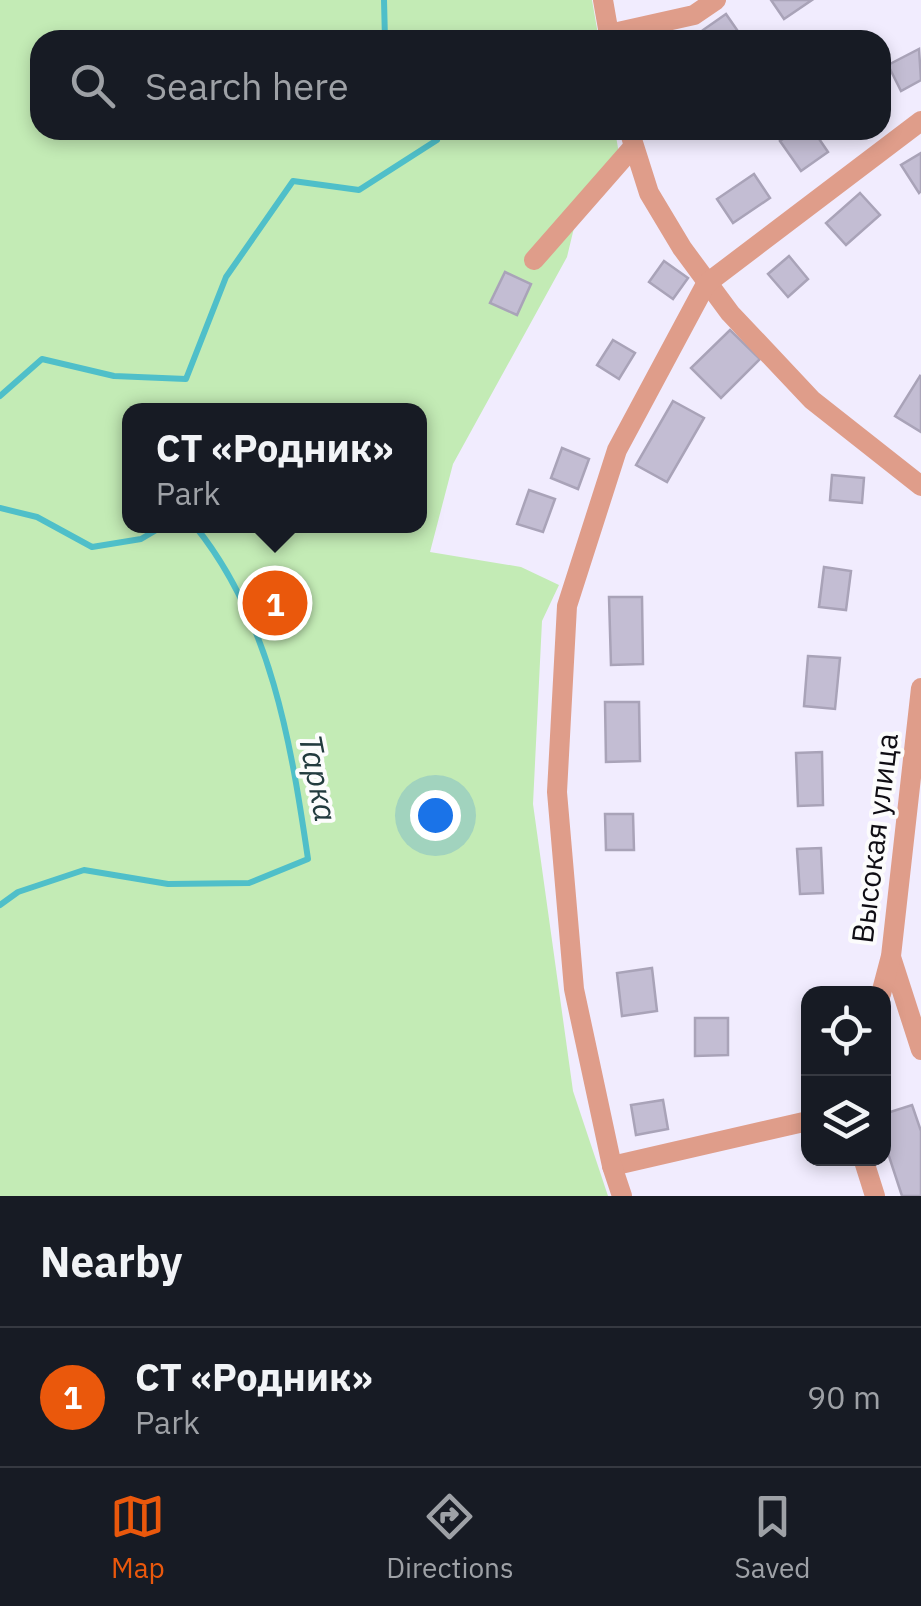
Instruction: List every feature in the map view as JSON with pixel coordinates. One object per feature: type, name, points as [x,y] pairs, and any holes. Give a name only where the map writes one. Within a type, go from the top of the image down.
[{"type":"street","points":[[603,0],[609,30]]},
{"type":"street","points":[[637,30],[694,15],[716,0]]},
{"type":"street","points":[[622,1196],[574,989],[557,792],[567,606],[617,450],[706,284],[921,121]]},
{"type":"street","points":[[534,260],[629,140]]},
{"type":"street","points":[[632,140],[648,193],[706,284],[812,400],[921,486]]},
{"type":"street","name":"Высокая улица","points":[[883,986],[891,956],[921,688]]},
{"type":"street","points":[[891,956],[921,1050]]},
{"type":"street","points":[[612,1166],[801,1123]]},
{"type":"street","points":[[866,1166],[875,1196]]},
{"type":"green space","points":[[0,0],[592,0],[597,30],[30,30],[30,140],[617,140],[620,160],[579,207],[567,257],[453,464],[430,552],[521,567],[559,585],[542,621],[533,804],[573,1091],[608,1196],[0,1196]]},
{"type":"building","points":[[771,0],[812,0],[784,19]]},
{"type":"building","points":[[726,14],[737,30],[703,30]]},
{"type":"building","points":[[919,49],[921,80],[901,91],[891,63]]},
{"type":"building","points":[[820,140],[828,152],[801,171],[780,141]]},
{"type":"building","points":[[921,153],[921,191],[919,193],[901,165]]},
{"type":"building","points":[[754,174],[770,198],[733,223],[717,199]]},
{"type":"building","points":[[860,193],[880,215],[846,245],[826,223]]},
{"type":"building","points":[[789,256],[808,279],[788,297],[768,274]]},
{"type":"building","points":[[664,261],[688,278],[673,299],[649,282]]},
{"type":"building","points":[[505,272],[531,284],[517,315],[490,303]]},
{"type":"building","points":[[730,330],[760,359],[721,398],[691,368]]},
{"type":"building","points":[[613,340],[635,353],[619,379],[597,365]]},
{"type":"building","points":[[921,377],[921,432],[895,416]]},
{"type":"building","points":[[673,401],[704,418],[667,482],[636,465]]},
{"type":"building","points":[[562,448],[589,459],[578,489],[551,478]]},
{"type":"building","points":[[832,475],[864,478],[862,503],[830,500]]},
{"type":"building","points":[[529,490],[555,499],[543,532],[517,524]]},
{"type":"building","points":[[824,567],[851,571],[846,610],[819,607]]},
{"type":"building","points":[[609,597],[642,597],[643,664],[611,665]]},
{"type":"building","points":[[808,656],[840,658],[835,709],[804,706]]},
{"type":"building","points":[[605,702],[639,702],[640,761],[606,762]]},
{"type":"building","points":[[822,752],[823,805],[798,806],[796,753]]},
{"type":"building","points":[[605,814],[633,814],[634,850],[606,850]]},
{"type":"building","points":[[821,848],[823,893],[800,894],[797,849]]},
{"type":"building","points":[[652,968],[657,1011],[622,1016],[617,973]]},
{"type":"building","points":[[695,1018],[728,1018],[728,1055],[695,1056]]},
{"type":"building","points":[[663,1100],[668,1129],[636,1135],[631,1105]]},
{"type":"building","points":[[912,1105],[921,1131],[921,1196],[902,1196],[891,1162],[891,1112]]},
{"type":"waterway","name":"Тарка","points":[[384,0],[385,30]]},
{"type":"waterway","name":"Тарка","points":[[0,396],[42,359],[114,376],[186,379],[226,277],[293,181],[359,190],[437,140]]},
{"type":"waterway","name":"Тарка","points":[[0,508],[37,517],[92,547],[141,539],[151,533]]},
{"type":"waterway","name":"Тарка","points":[[0,905],[18,892],[84,870],[168,884],[249,883],[308,859],[294,771],[274,684],[242,601],[200,533]]},
{"type":"place","name":"СТ «Родник»","points":[[275,603]]}]
